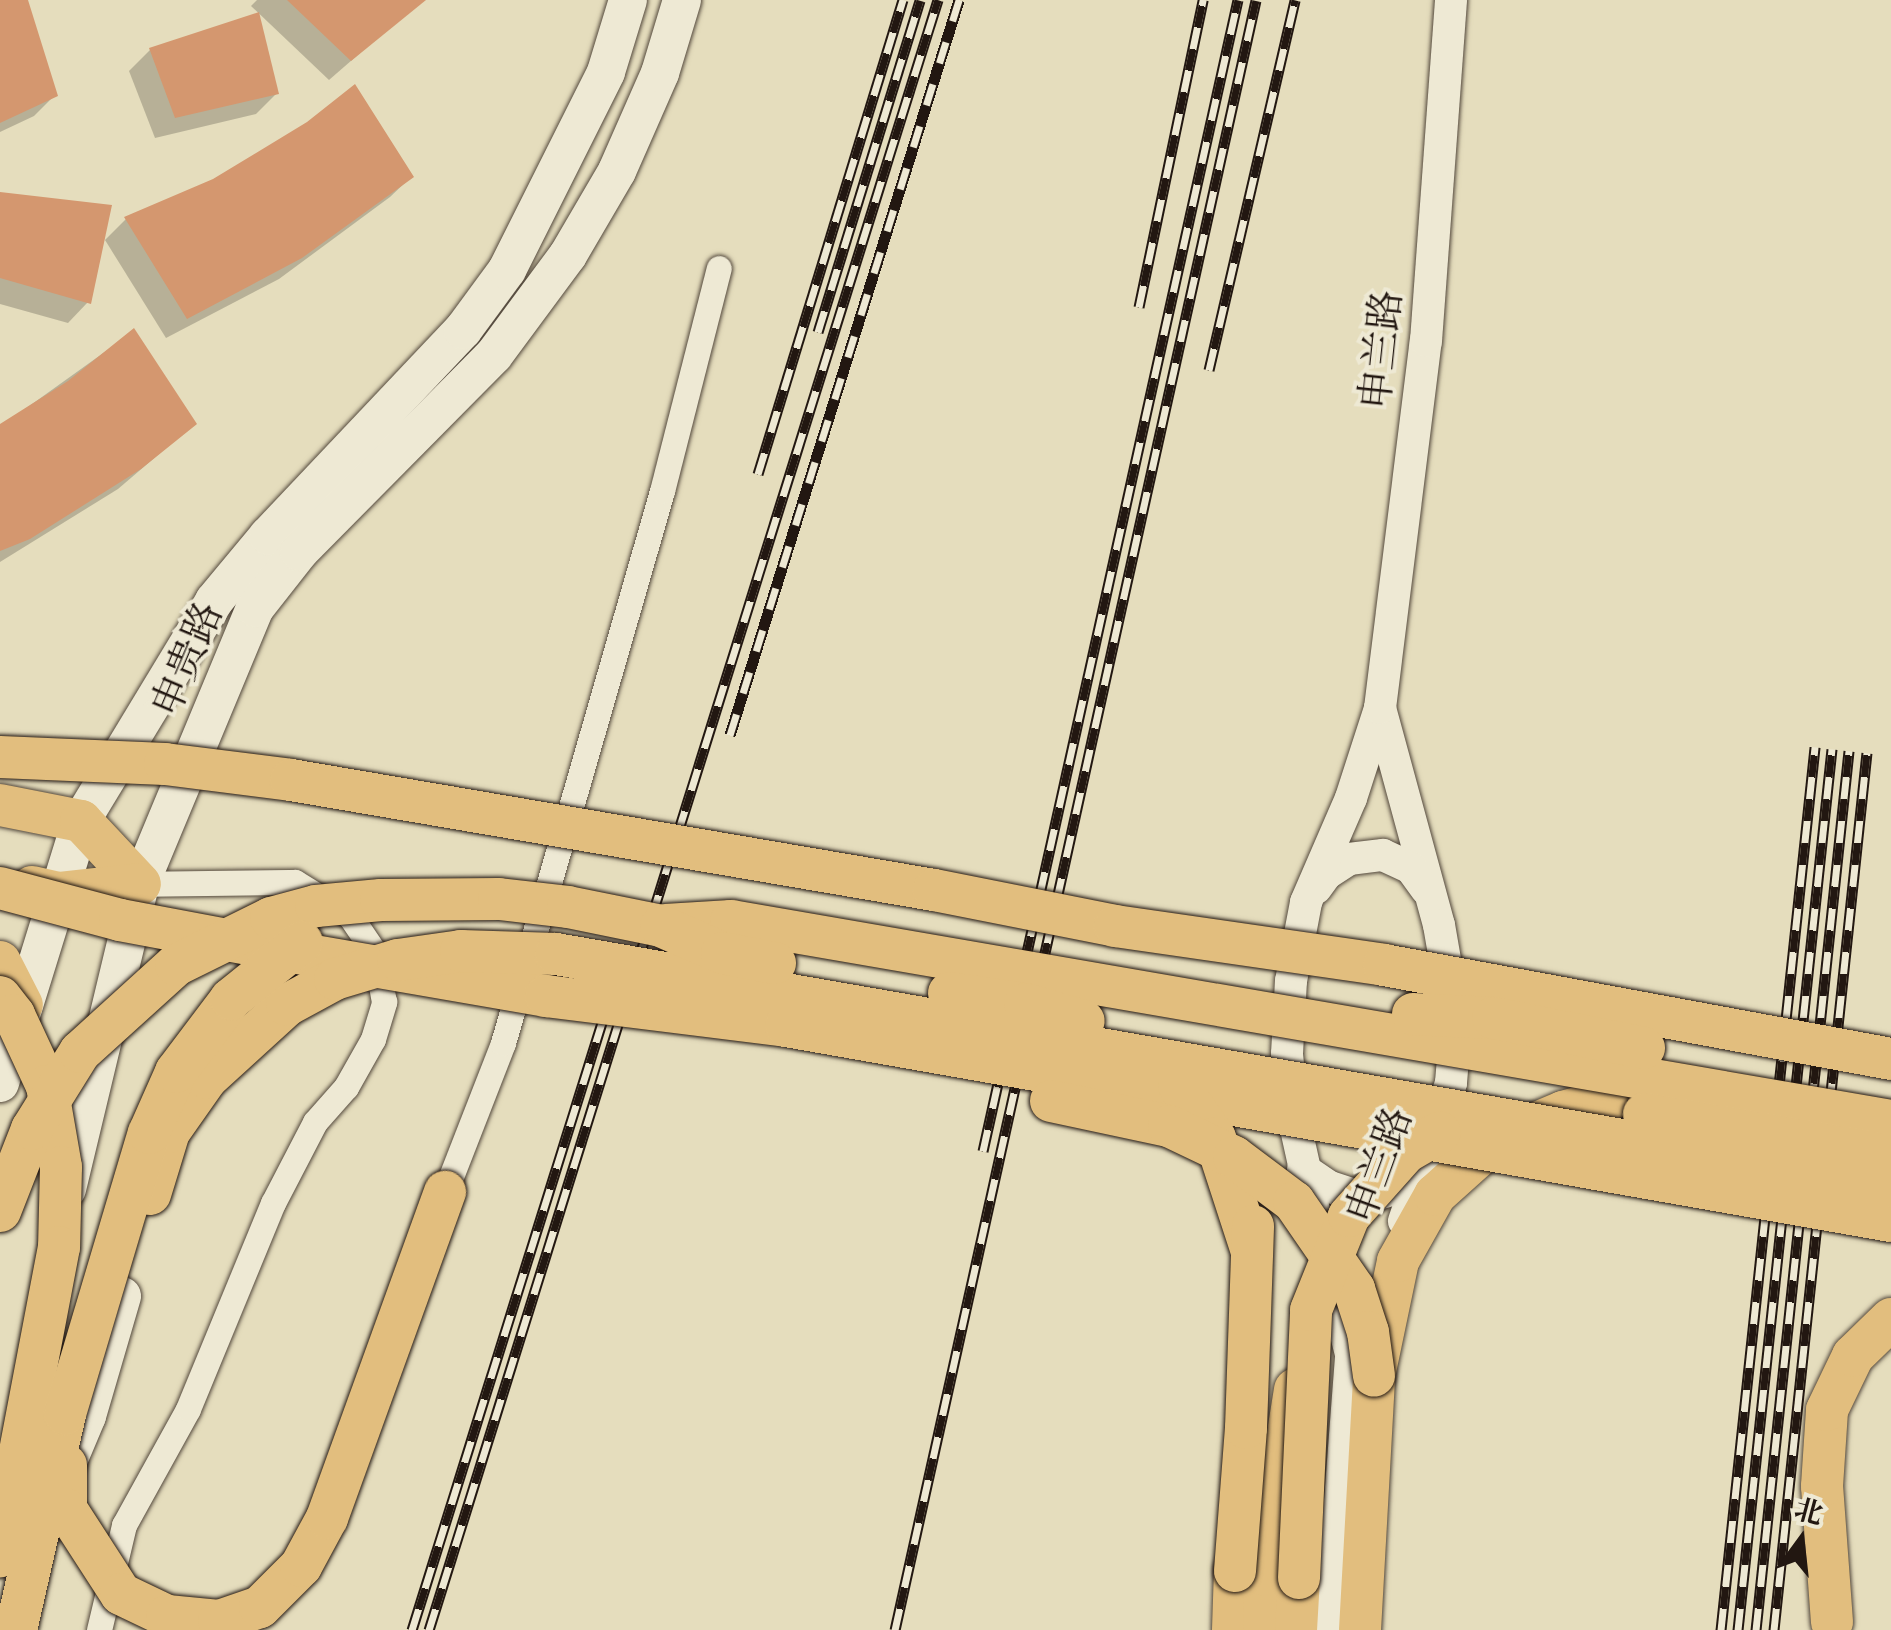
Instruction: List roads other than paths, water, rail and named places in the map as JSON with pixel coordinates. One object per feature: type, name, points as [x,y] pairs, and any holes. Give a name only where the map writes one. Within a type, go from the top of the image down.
[{"type":"main road","name":"申贵路","points":[[0,1083],[11,1001],[58,893],[81,821],[214,602],[268,536],[462,330],[508,270],[606,72],[628,0]]},
{"type":"main road","name":"申贵路","points":[[0,1468],[140,884],[255,608],[300,552],[494,355],[568,255],[617,172],[660,73],[682,0]]},
{"type":"main road","points":[[0,757],[165,764],[291,780],[934,890],[1115,926],[1496,984],[1891,1059]]},
{"type":"main road","points":[[0,805],[81,821],[140,884]]},
{"type":"main road","points":[[0,880],[58,893],[140,884]]},
{"type":"main road","points":[[0,888],[120,920],[546,996],[783,1050],[1169,1126],[1234,1156],[1294,1202],[1354,1289],[1368,1332],[1363,1365],[1360,1630]]},
{"type":"main road","points":[[934,890],[1020,912],[1102,949],[1189,1017],[1240,1096],[1255,1162],[1246,1428],[1233,1630]]},
{"type":"main road","points":[[0,1211],[32,1129],[80,1052],[176,965],[271,918],[316,906],[382,900],[498,899],[568,907],[660,926],[722,953],[1025,1004],[1092,1024],[1144,1052],[1186,1093],[1216,1138],[1252,1252]]},
{"type":"main road","points":[[16,1630],[65,1414],[125,1202],[176,1072],[230,999],[279,958],[328,922],[382,900]]},
{"type":"main road","points":[[660,926],[730,920],[1891,1121]]},
{"type":"main road","points":[[5,1566],[50,1506],[87,1416],[169,1132],[207,1078],[287,1005],[335,979],[398,960],[461,951],[556,954],[1891,1187]]},
{"type":"main road","points":[[0,962],[11,1001],[47,1086],[61,1167],[59,1247],[0,1613]]},
{"type":"main road","points":[[546,996],[786,1026],[1891,1221]]},
{"type":"main road","points":[[1208,1003],[1493,1018],[1891,1098]]},
{"type":"main road","points":[[1363,1365],[1398,1261],[1436,1194],[1496,1140],[1563,1112],[1623,1094],[1736,1092]]},
{"type":"main road","points":[[1264,1630],[1266,1576],[1286,1433],[1311,1310],[1349,1216],[1406,1152],[1476,1112],[1561,1102],[1891,1156]]},
{"type":"main road","points":[[65,1414],[66,1509],[121,1594],[168,1616],[219,1622],[260,1607],[301,1566],[326,1518],[446,1192]]},
{"type":"main road","points":[[1296,1630],[1311,1310]]},
{"type":"main road","points":[[1832,1626],[1822,1486],[1827,1410],[1853,1356],[1891,1320]]},
{"type":"main road","points":[[1246,1428],[1266,1576]]},
{"type":"street","name":"申兰路","points":[[1363,1365],[1303,1169],[1287,1054],[1291,981],[1306,902],[1351,798],[1380,708],[1426,340],[1451,0]]},
{"type":"street","points":[[446,1192],[503,1043],[662,491],[718,268]]},
{"type":"street","name":"申兰路","points":[[1330,1630],[1363,1365],[1452,1083],[1456,1023],[1429,893],[1380,708]]},
{"type":"street","points":[[1306,902],[1326,874],[1349,859],[1383,855],[1411,868],[1429,893]]},
{"type":"street","points":[[99,1630],[124,1525],[188,1408],[273,1202],[316,1122],[346,1088],[372,1039],[384,1002],[376,953],[350,916],[296,882],[140,884]]},
{"type":"street","points":[[1303,1169],[1330,1187],[1364,1198],[1404,1186],[1429,1158]]},
{"type":"railway","points":[[758,474],[903,0]]},
{"type":"railway","points":[[818,332],[920,0]]},
{"type":"railway","points":[[429,1630],[938,0]]},
{"type":"railway","points":[[730,735],[959,0]]},
{"type":"railway","points":[[1139,307],[1203,0]]},
{"type":"railway","points":[[983,1151],[1238,0]]},
{"type":"railway","points":[[895,1630],[1256,0]]},
{"type":"railway","points":[[1209,370],[1295,0]]},
{"type":"railway","points":[[1721,1630],[1815,747]]},
{"type":"railway","points":[[1738,1630],[1832,749]]},
{"type":"railway","points":[[1756,1630],[1849,751]]},
{"type":"railway","points":[[1774,1630],[1867,753]]},
{"type":"railway","points":[[412,1630],[615,981]]}]
